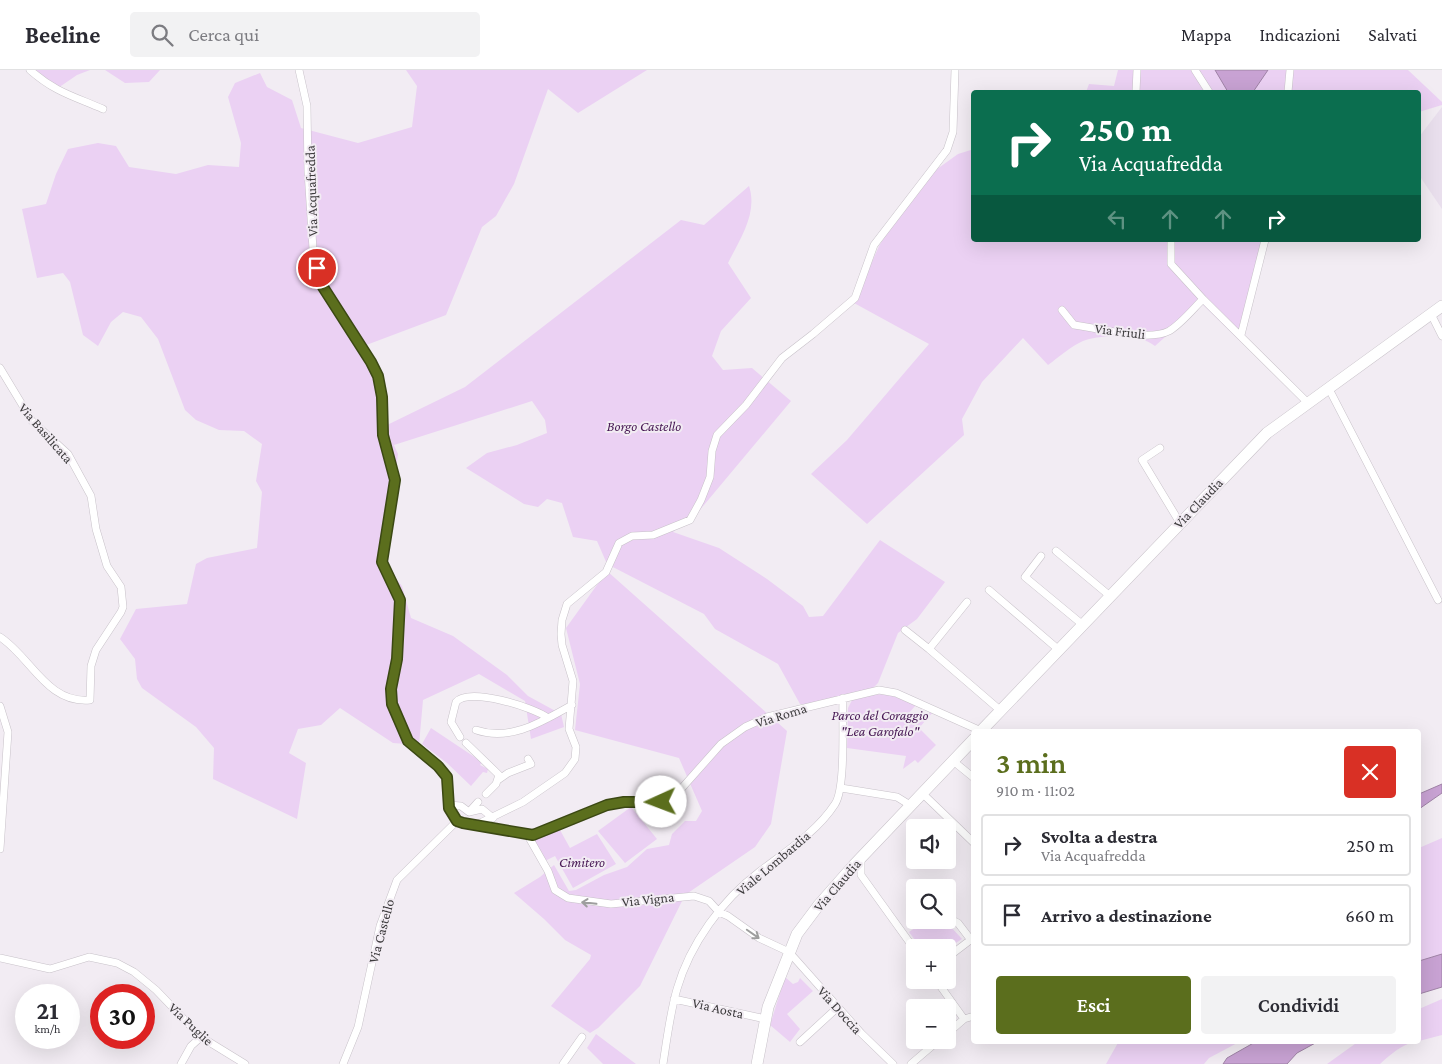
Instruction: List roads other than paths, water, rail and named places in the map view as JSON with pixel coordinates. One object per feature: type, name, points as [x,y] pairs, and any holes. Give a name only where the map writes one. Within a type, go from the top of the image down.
[{"type":"main road","name":"Via Claudia","points":[[983,729],[1267,433],[1307,402],[1442,306]]},
{"type":"main road","name":"Via Claudia","points":[[757,1064],[768,1007],[797,934],[818,906],[861,858],[971,742]]},
{"type":"street","points":[[30,70],[47,85],[62,94],[103,109]]},
{"type":"street","name":"Via Acquafredda","points":[[299,70],[307,106],[313,249],[317,268],[323,287],[378,376],[382,397],[383,435],[395,480],[382,562],[400,600],[397,659],[391,689],[392,704],[408,741],[438,766],[447,777],[449,805]]},
{"type":"street","points":[[476,825],[523,802],[565,773],[573,765],[577,753],[568,729],[573,681],[562,645],[561,634],[562,620],[567,604],[606,572],[619,543],[632,536],[653,535],[690,520],[701,500],[710,477],[712,451],[717,435],[729,420],[746,405],[782,358],[855,298],[874,245],[947,150],[953,132],[954,70]]},
{"type":"street","points":[[1136,90],[1137,70]]},
{"type":"street","points":[[1195,70],[1208,90]]},
{"type":"street","points":[[1288,90],[1290,70]]},
{"type":"street","points":[[1171,242],[1170,264],[1203,300],[1241,335],[1307,402]]},
{"type":"street","points":[[1241,335],[1264,242]]},
{"type":"street","name":"Via Friuli","points":[[1062,310],[1074,325],[1147,335],[1160,334],[1171,330],[1203,300]]},
{"type":"street","points":[[1431,314],[1442,336]]},
{"type":"street","name":"Via Basilicata","points":[[0,368],[32,421],[68,454],[91,496],[96,529],[108,566],[121,587],[123,606],[112,629],[96,650],[90,666],[90,700],[78,701],[65,697],[46,685],[10,644],[0,637]]},
{"type":"street","points":[[1328,387],[1438,600]]},
{"type":"street","points":[[1160,448],[1142,460],[1180,523]]},
{"type":"street","points":[[1056,551],[1110,596]]},
{"type":"street","points":[[1042,556],[1025,577],[1083,625]]},
{"type":"street","points":[[989,590],[1059,650]]},
{"type":"street","points":[[929,649],[967,602]]},
{"type":"street","points":[[905,630],[1001,711]]},
{"type":"street","name":"Via Roma","points":[[457,821],[528,834],[540,833],[607,805],[624,802],[661,802],[681,789],[721,744],[744,727],[767,717],[879,690],[896,692],[977,729]]},
{"type":"street","points":[[460,737],[452,722],[453,714],[456,702],[468,695],[522,707],[542,713],[548,718]]},
{"type":"street","points":[[843,698],[841,788],[897,797],[910,805]]},
{"type":"street","points":[[476,730],[484,732],[517,732],[572,705]]},
{"type":"street","points":[[0,706],[8,732],[8,744],[0,849]]},
{"type":"street","points":[[466,743],[496,770],[498,780]]},
{"type":"street","points":[[486,794],[498,780],[508,773],[531,764],[528,759]]},
{"type":"street","points":[[958,765],[971,776]]},
{"type":"street","name":"Viale Lombardia","points":[[663,1064],[674,999],[685,967],[700,938],[719,912],[757,873],[798,845],[836,804],[841,788]]},
{"type":"street","points":[[922,794],[971,840]]},
{"type":"street","points":[[469,812],[478,802]]},
{"type":"street","points":[[457,821],[450,813],[449,805],[461,806],[469,812],[482,809],[493,818]]},
{"type":"street","name":"Via Castello","points":[[343,1064],[358,1027],[380,926],[397,880],[457,821]]},
{"type":"street","name":"Via Vigna","points":[[528,834],[555,890],[576,901],[612,904],[694,896],[709,901],[719,912],[728,916],[758,938],[789,952]]},
{"type":"street","points":[[861,858],[861,875],[907,939]]},
{"type":"street","points":[[849,872],[861,875]]},
{"type":"street","points":[[956,922],[971,938]]},
{"type":"street","points":[[956,951],[971,940]]},
{"type":"street","name":"Via Doccia","points":[[789,952],[837,1008],[893,1064]]},
{"type":"street","name":"Via Puglie","points":[[0,958],[50,969],[89,957],[117,963],[134,972],[156,990],[201,1037],[245,1064]]},
{"type":"street","points":[[942,989],[964,1020]]},
{"type":"street","name":"Via Aosta","points":[[674,999],[761,1018]]},
{"type":"street","points":[[800,1042],[837,1008]]},
{"type":"street","points":[[956,1026],[971,1017]]},
{"type":"street","points":[[181,1064],[191,1046],[201,1037]]},
{"type":"street","points":[[562,1064],[582,1038]]},
{"type":"street","points":[[910,1064],[928,1049]]},
{"type":"park label","name":"Borgo Castello","points":[[644,426]]},
{"type":"park label","name":"Parco del Coraggio \"Lea Garofalo\"","points":[[880,724]]},
{"type":"park label","name":"Cimitero","points":[[582,862]]}]
